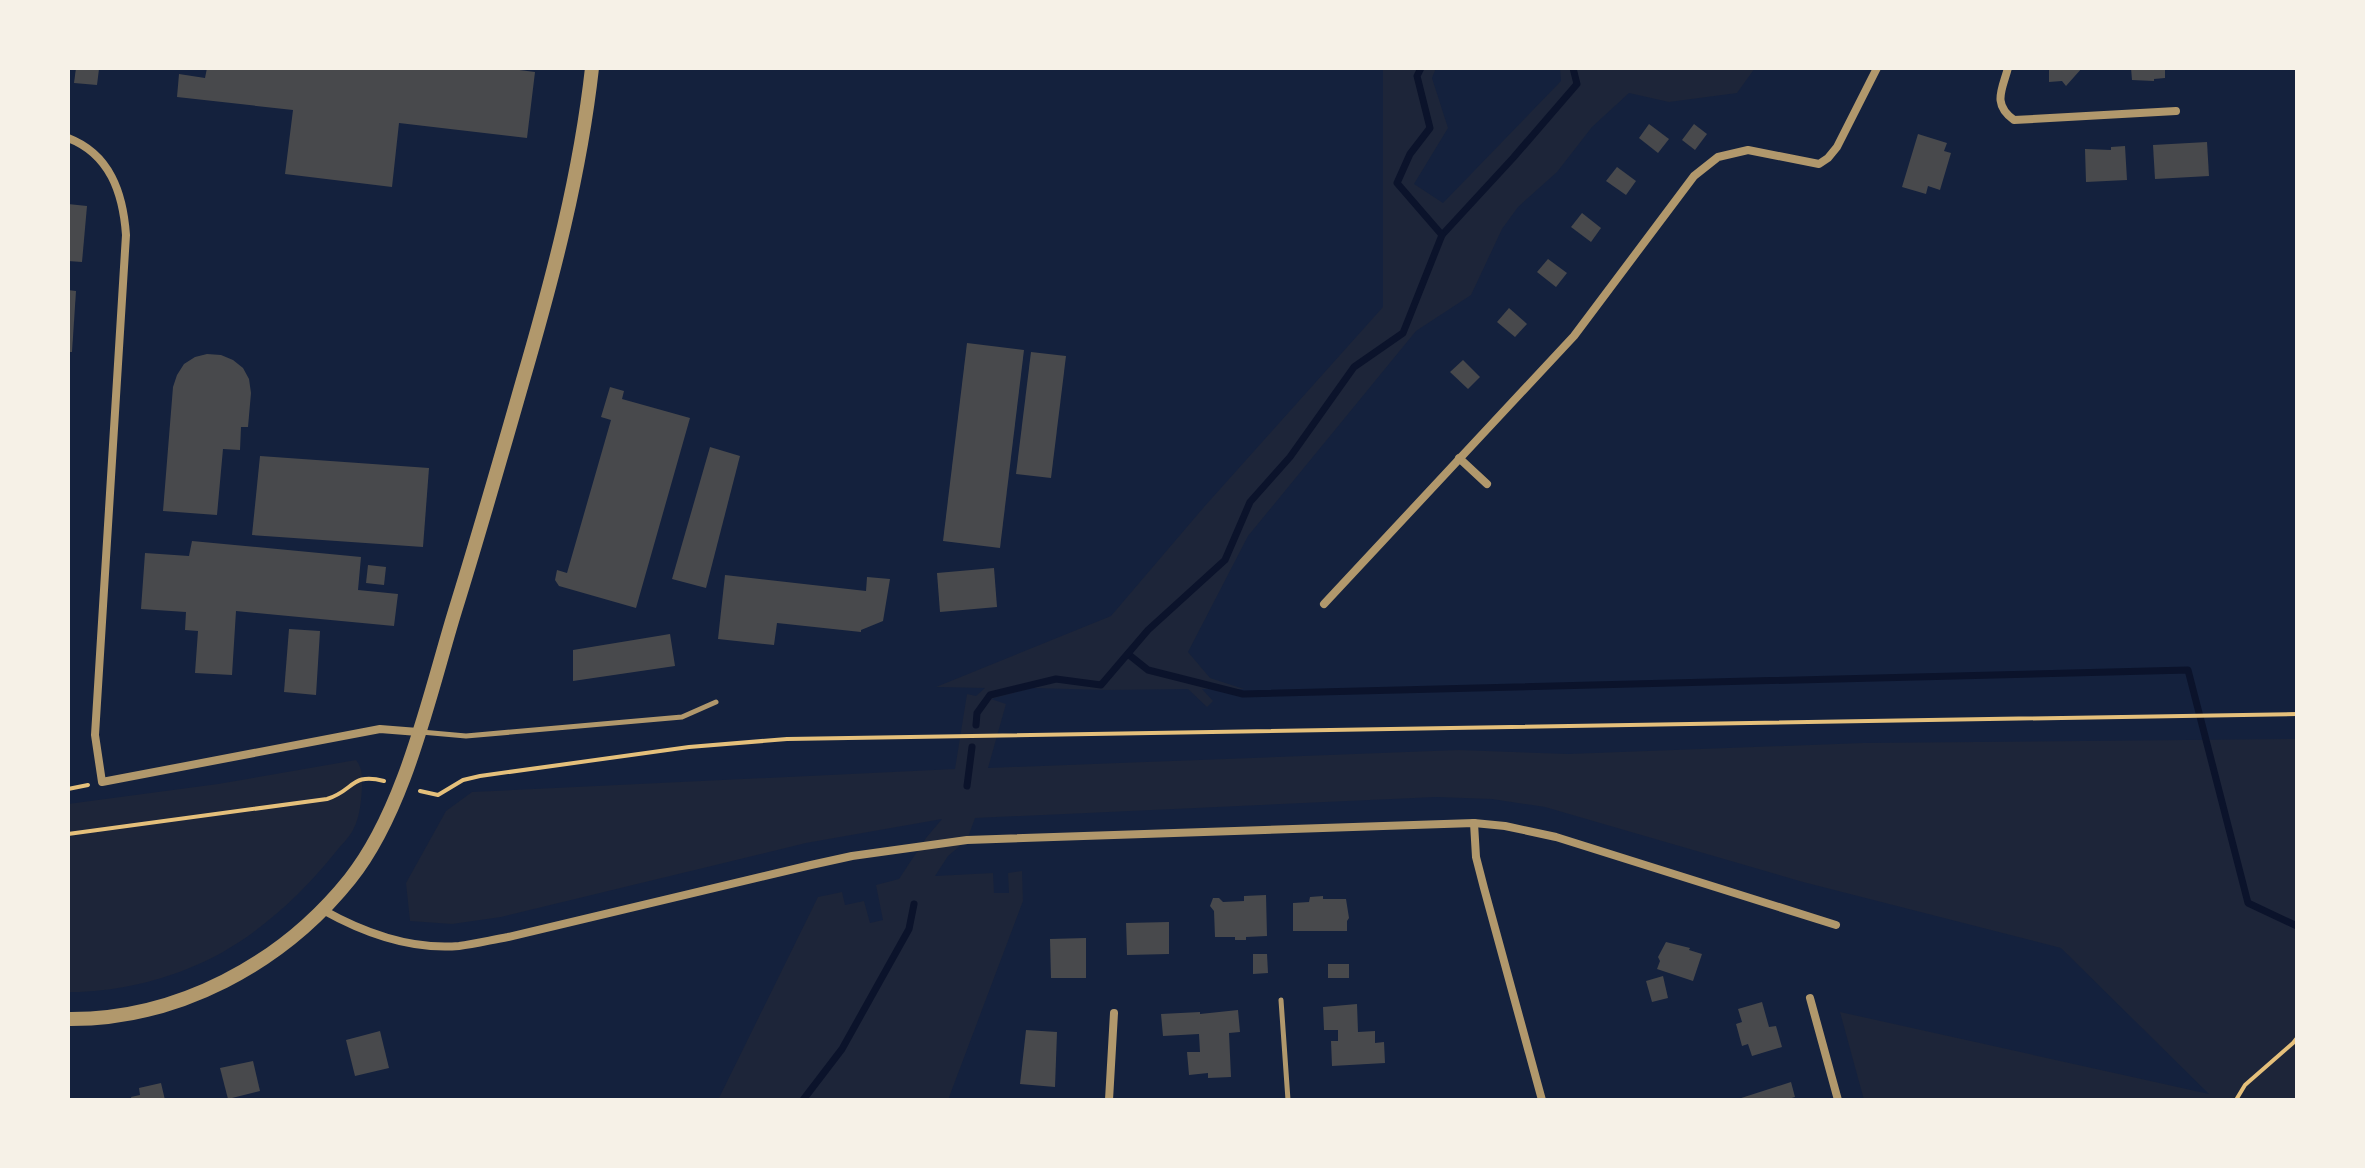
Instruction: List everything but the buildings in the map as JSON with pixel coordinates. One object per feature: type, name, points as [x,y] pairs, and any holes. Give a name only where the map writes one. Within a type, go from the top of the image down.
[{"type":"street","points":[[68,1019],[125,1016],[190,998],[257,963],[323,910],[368,854],[401,785],[418,732],[556,265],[575,179],[592,68]]},
{"type":"street","points":[[1324,604],[1574,336],[1694,176],[1718,157],[1748,150],[1819,164],[1837,147],[1877,68]]},
{"type":"street","points":[[2008,68],[1999,98],[2005,113],[2014,120],[2176,111]]},
{"type":"street","points":[[68,138],[94,152],[112,173],[124,207],[126,235],[95,735],[102,782],[380,729],[418,732]]},
{"type":"street","points":[[1459,458],[1487,484]]},
{"type":"street","points":[[323,910],[375,935],[426,945],[457,946],[508,937],[811,865],[967,840],[1474,823],[1556,837],[1836,925]]},
{"type":"street","points":[[1474,823],[1479,866],[1542,1100]]},
{"type":"street","points":[[1810,998],[1838,1100]]},
{"type":"street","points":[[1109,1100],[1114,1013]]},
{"type":"lane","points":[[418,732],[466,736],[682,717],[716,702]]},
{"type":"lane","points":[[1281,1000],[1288,1100]]},
{"type":"path","points":[[68,834],[327,799],[343,793],[364,778],[438,795],[463,780],[480,776],[689,747],[787,739],[2297,714]]},
{"type":"path","points":[[2236,1100],[2245,1085],[2297,1038]]},
{"type":"shaded area","points":[[1383,68],[1436,68],[1432,78],[1448,128],[1414,184],[1443,203],[1561,81],[1560,68],[1755,68],[1737,93],[1669,102],[1629,93],[1592,127],[1557,172],[1518,207],[1502,229],[1471,295],[1416,331],[1248,536],[1188,652],[1210,678],[1244,689],[1202,689],[1213,701],[1207,707],[1188,689],[1032,688],[991,699],[1006,704],[988,768],[1459,750],[1568,754],[1863,743],[2297,739],[2297,1100],[1864,1100],[1840,1012],[2209,1094],[2061,948],[1803,882],[1545,807],[1492,799],[1436,797],[975,818],[967,840],[948,856],[935,876],[993,873],[994,893],[1009,893],[1008,873],[1022,871],[1023,901],[948,1100],[718,1100],[818,897],[842,892],[845,905],[864,901],[870,923],[883,920],[876,885],[899,879],[942,819],[806,843],[501,917],[452,924],[410,921],[406,883],[446,811],[472,792],[955,769],[967,694],[976,696],[985,688],[936,687],[1111,616],[1383,307]]},
{"type":"shaded area","points":[[356,760],[361,770],[362,788],[359,815],[353,830],[319,872],[268,921],[208,960],[174,974],[113,989],[68,992],[68,804],[218,784]]},
{"type":"waterway","points":[[976,725],[977,713],[990,695],[1056,679],[1101,685],[1148,630],[1225,560],[1250,502],[1290,457],[1354,367],[1403,333],[1442,235],[1397,183],[1410,154],[1430,128],[1417,76],[1421,68]]},
{"type":"waterway","points":[[1442,235],[1577,84],[1573,68]]},
{"type":"waterway","points":[[1128,654],[1148,670],[1243,694],[2188,670],[2248,903],[2297,926]]},
{"type":"waterway","points":[[967,786],[972,747]]},
{"type":"waterway","points":[[803,1100],[842,1049],[909,929],[914,904]]}]
